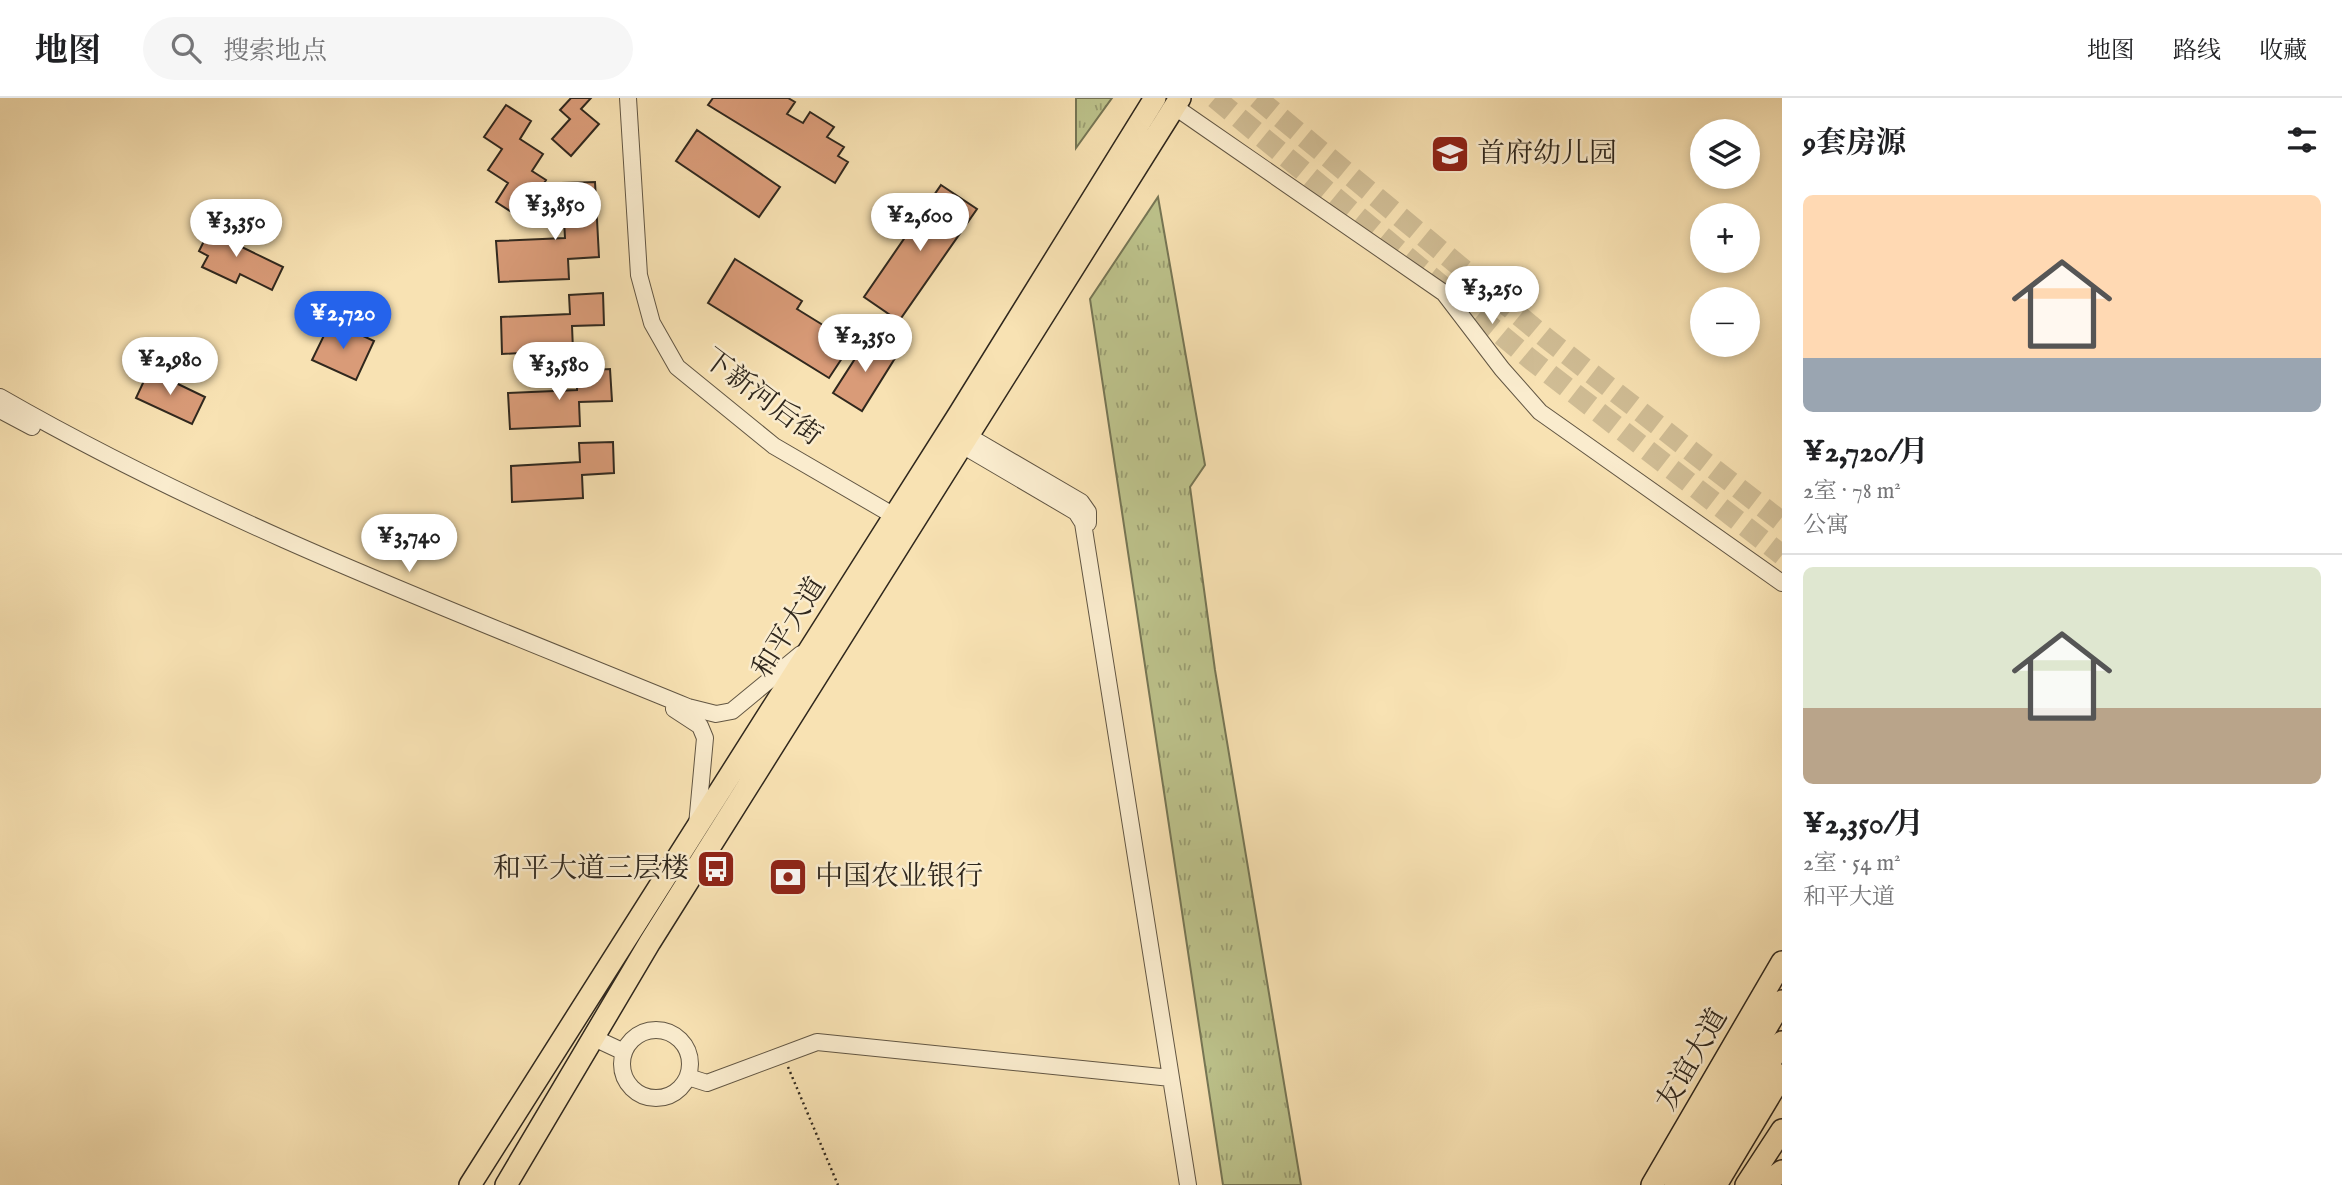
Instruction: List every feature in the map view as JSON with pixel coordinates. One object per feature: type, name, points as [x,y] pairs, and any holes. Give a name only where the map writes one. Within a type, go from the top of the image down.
[{"type":"main road","name":"和平大道","points":[[506,1185],[903,521],[1170,101]]},
{"type":"main road","name":"和平大道","points":[[470,1185],[817,637],[965,440],[1170,101]]},
{"type":"main road","name":"友谊大道","points":[[1652,1185],[1782,962]]},
{"type":"main road","points":[[1675,1185],[1782,1001]]},
{"type":"main road","points":[[1697,1185],[1782,1042]]},
{"type":"main road","points":[[1716,1185],[1782,1075]]},
{"type":"main road","points":[[1761,1162],[1782,1121]]},
{"type":"main road","points":[[1746,1185],[1782,1130]]},
{"type":"main road","points":[[1763,1185],[1782,1171]]},
{"type":"street","name":"下新河后街","points":[[628,98],[639,275],[652,323],[677,367],[774,446],[903,521]]},
{"type":"street","points":[[1170,101],[1444,293],[1502,369],[1540,412],[1782,583]]},
{"type":"street","points":[[0,397],[133,470],[247,525],[688,707],[716,714],[732,711],[766,686],[817,637]]},
{"type":"street","points":[[0,410],[213,517],[686,714],[700,726],[705,738],[696,828]]},
{"type":"street","points":[[965,440],[1076,512],[1087,539],[1112,718],[1188,1185]]},
{"type":"street","points":[[596,1033],[626,1048]]},
{"type":"street","points":[[642,1033],[668,1033],[687,1051],[688,1077],[669,1096],[643,1096],[624,1078],[626,1048],[642,1033]]},
{"type":"street","points":[[688,1077],[707,1083],[817,1042],[1171,1078]]},
{"type":"path","points":[[783,1054],[838,1185]]},
{"type":"green space","points":[[1076,98],[1112,98],[1076,148]]},
{"type":"green space","points":[[1158,197],[1205,465],[1190,487],[1215,670],[1301,1185],[1223,1185],[1090,299]]},
{"type":"building","points":[[571,98],[591,98],[581,109],[599,124],[571,156],[552,139],[570,119],[560,110]]},
{"type":"building","points":[[713,98],[788,98],[795,102],[787,114],[803,123],[810,112],[834,127],[827,137],[844,147],[838,156],[848,162],[835,183],[708,105]]},
{"type":"building","points":[[506,105],[531,121],[520,139],[543,154],[532,171],[546,180],[533,201],[543,207],[532,225],[496,202],[508,183],[488,170],[502,149],[484,137]]},
{"type":"building","points":[[697,130],[780,187],[759,217],[676,161]]},
{"type":"building","points":[[595,182],[599,257],[568,259],[569,279],[499,282],[496,241],[565,238],[562,183]]},
{"type":"building","points":[[941,185],[977,209],[899,321],[864,297]]},
{"type":"building","points":[[216,217],[232,225],[225,239],[283,267],[272,290],[240,274],[236,283],[202,267],[208,256],[199,251]]},
{"type":"building","points":[[735,259],[802,301],[797,309],[852,343],[829,378],[708,303]]},
{"type":"building","points":[[603,293],[604,325],[572,326],[573,350],[502,354],[501,317],[570,314],[569,295]]},
{"type":"building","points":[[331,321],[374,341],[356,380],[312,360]]},
{"type":"building","points":[[869,337],[897,355],[862,411],[833,393]]},
{"type":"building","points":[[610,369],[612,401],[579,402],[580,426],[510,429],[508,393],[577,390],[577,371]]},
{"type":"building","points":[[149,370],[205,397],[192,424],[136,398]]},
{"type":"building","points":[[613,442],[614,473],[582,475],[583,498],[512,502],[511,466],[580,462],[579,443]]},
{"type":"tunnel","points":[[1215,98],[1529,358],[1782,555]]},
{"type":"tunnel","points":[[1257,98],[1546,338],[1782,522]]},
{"type":"place","name":"首府幼儿园","points":[[1450,154]]},
{"type":"place","name":"和平大道三层楼","points":[[716,869]]},
{"type":"place","name":"中国农业银行","points":[[788,877]]}]
